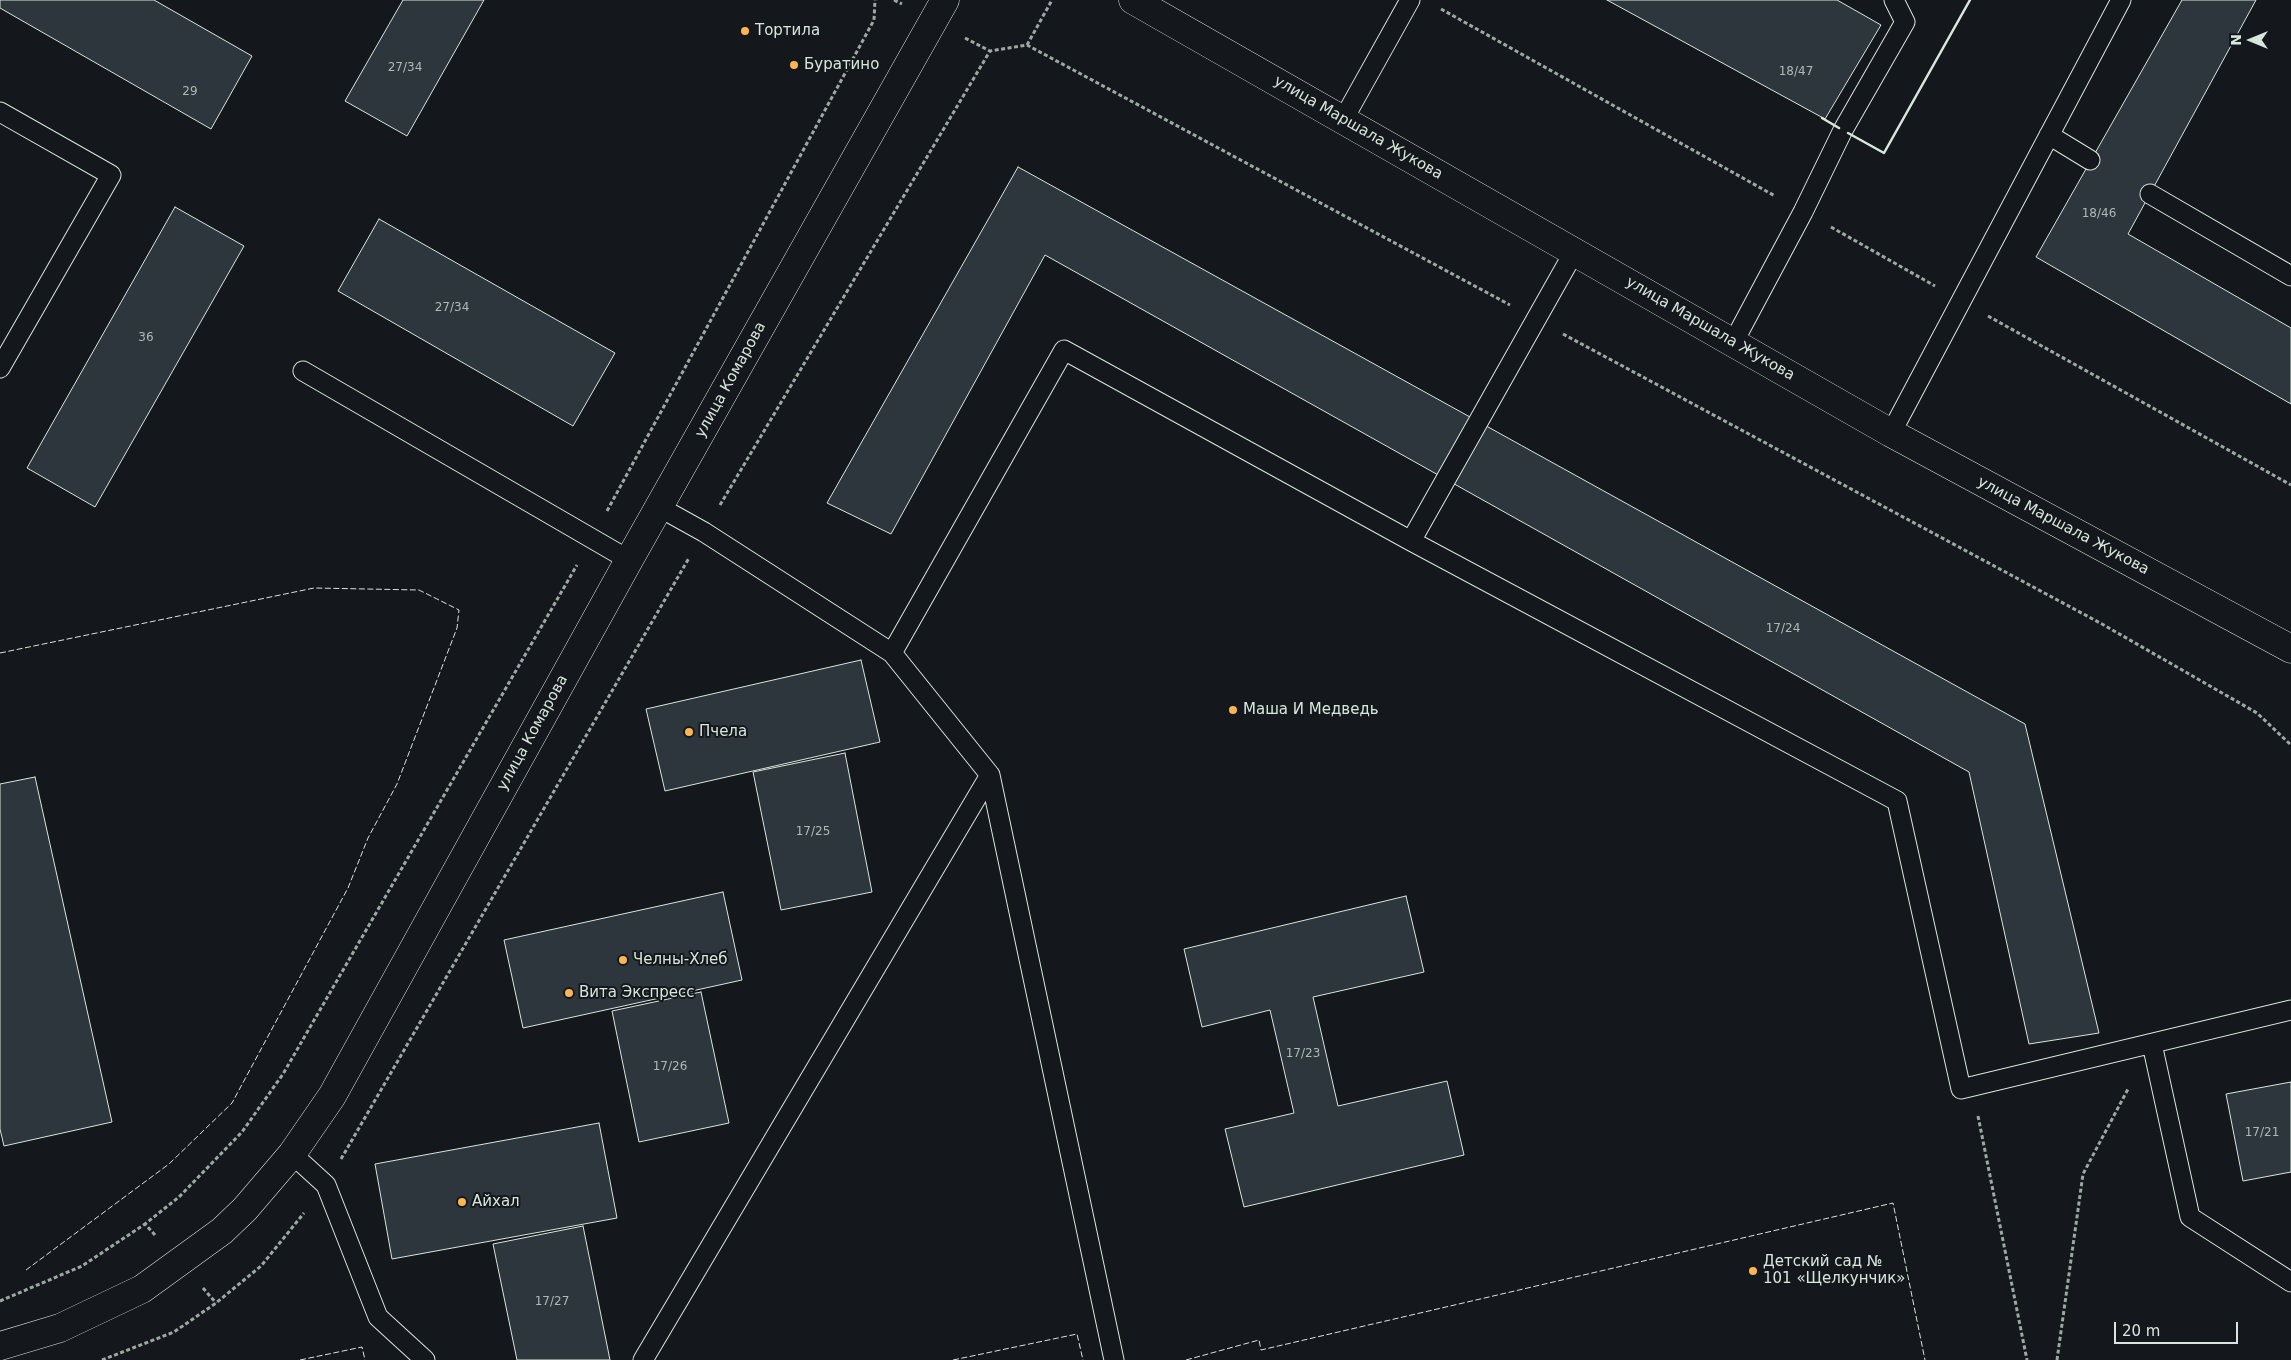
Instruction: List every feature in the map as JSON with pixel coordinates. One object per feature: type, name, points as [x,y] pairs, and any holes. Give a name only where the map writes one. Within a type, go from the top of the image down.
[{"type":"street","name":"улица Комарова","points":[[0,1346],[60,1328],[112,1305],[142,1289],[222,1230],[245,1209],[292,1154],[332,1096],[629,560],[945,0]]},
{"type":"street","name":"улица Маршала Жукова","points":[[1133,0],[1891,433],[2289,646]]},
{"type":"lane","points":[[1343,120],[1410,0]]},
{"type":"lane","points":[[1733,343],[1803,212],[1843,130],[1905,22],[1894,0]]},
{"type":"lane","points":[[1891,433],[2121,0]]},
{"type":"lane","points":[[0,112],[111,176],[0,368]]},
{"type":"lane","points":[[2049,135],[2090,160]]},
{"type":"lane","points":[[2150,194],[2291,276]]},
{"type":"lane","points":[[1411,541],[1574,252]]},
{"type":"lane","points":[[892,653],[1064,350],[1411,541],[1897,801],[1961,1089],[2291,1010]]},
{"type":"lane","points":[[303,371],[629,560]]},
{"type":"lane","points":[[659,507],[704,532],[892,653],[990,775],[1114,1360]]},
{"type":"lane","points":[[643,1360],[990,775]]},
{"type":"lane","points":[[2152,1044],[2190,1217],[2291,1282]]},
{"type":"lane","points":[[292,1154],[326,1185],[378,1317],[425,1360]]},
{"type":"path","points":[[0,1301],[82,1266],[145,1224],[179,1197],[242,1132],[284,1074],[592,538],[874,20],[875,0]]},
{"type":"path","points":[[1027,45],[1052,0]]},
{"type":"path","points":[[1433,5],[2291,485]]},
{"type":"path","points":[[102,1360],[174,1332],[216,1303],[261,1266],[326,1185],[704,532],[990,51],[1027,45],[2102,624],[2257,713],[2291,745]]},
{"type":"path","points":[[2057,1360],[2083,1174],[2152,1044]]},
{"type":"path","points":[[1972,1086],[2027,1360]]},
{"type":"path","points":[[145,1224],[216,1303]]},
{"type":"building","points":[[0,0],[154,0],[252,56],[211,129],[0,8]]},
{"type":"building","points":[[403,0],[484,0],[407,136],[345,101]]},
{"type":"building","points":[[1607,0],[1837,0],[1881,25],[1825,119]]},
{"type":"building","points":[[2182,0],[2256,0],[2128,234],[2291,328],[2291,404],[2036,257]]},
{"type":"building","points":[[1018,167],[2025,724],[2099,1033],[2029,1044],[1969,772],[1045,255],[891,534],[827,503]]},
{"type":"building","points":[[175,207],[244,246],[95,507],[27,468]]},
{"type":"building","points":[[379,219],[615,353],[573,426],[338,291]]},
{"type":"building","points":[[861,660],[880,742],[665,791],[646,709]]},
{"type":"building","points":[[845,753],[872,892],[781,910],[753,772]]},
{"type":"building","points":[[35,777],[112,1122],[4,1146],[0,1129],[0,784]]},
{"type":"building","name":"Челны-Хлеб","points":[[723,892],[742,980],[523,1028],[504,940]]},
{"type":"building","points":[[1406,896],[1424,972],[1313,997],[1338,1106],[1447,1081],[1464,1155],[1244,1207],[1225,1129],[1294,1113],[1270,1010],[1202,1027],[1184,949]]},
{"type":"building","points":[[701,992],[729,1123],[639,1142],[612,1011]]},
{"type":"building","points":[[2291,1082],[2291,1172],[2243,1181],[2226,1094]]},
{"type":"building","points":[[599,1123],[617,1218],[392,1259],[375,1164]]},
{"type":"building","points":[[583,1226],[610,1360],[517,1360],[493,1244]]},
{"type":"fence","points":[[0,653],[314,588],[419,590],[459,610],[457,628],[397,784],[368,838],[348,888],[232,1103],[169,1164],[26,1270]]},
{"type":"fence","points":[[1186,1360],[1259,1340],[1261,1350],[1893,1203],[1925,1360]]},
{"type":"fence","points":[[953,1360],[1077,1334],[1083,1360]]},
{"type":"fence","points":[[300,1360],[362,1347],[365,1360]]},
{"type":"wall","points":[[1848,133],[1884,153],[1970,0]]},
{"type":"wall","points":[[1822,118],[1839,128]]},
{"type":"place","name":"Тортила","points":[[745,31]]},
{"type":"place","name":"Буратино","points":[[794,65]]},
{"type":"place","name":"Маша И Медведь","points":[[1233,710]]},
{"type":"place","name":"Пчела","points":[[689,732]]},
{"type":"place","name":"Челны-Хлеб","points":[[623,960]]},
{"type":"place","name":"Вита Экспресс","points":[[569,993]]},
{"type":"place","name":"Айхал","points":[[462,1202]]},
{"type":"place","name":"Детский сад № 101 «Щелкунчик»","points":[[1753,1271]]}]
